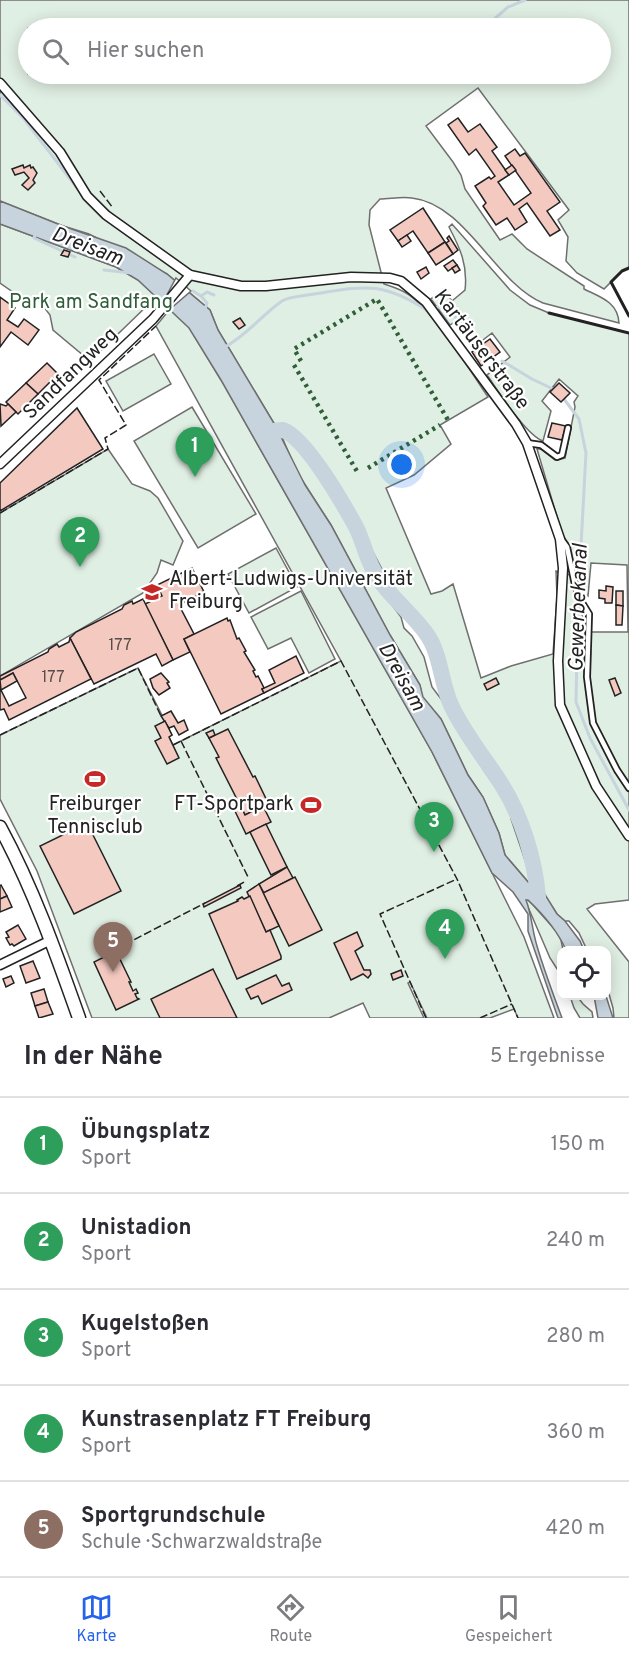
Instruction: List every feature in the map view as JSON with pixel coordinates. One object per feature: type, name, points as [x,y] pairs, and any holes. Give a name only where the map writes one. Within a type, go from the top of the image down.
[{"type":"main road","points":[[1,830],[27,882],[79,1018]]},
{"type":"street","name":"Kartäuserstraße","points":[[0,83],[60,152],[87,196],[106,215],[188,278],[241,286],[266,286],[351,277],[390,278],[401,281],[426,302],[516,424],[527,443],[560,539],[563,568],[558,662],[560,705],[596,786],[629,836]]},
{"type":"street","name":"Sandfangweg","points":[[3,461],[165,307],[188,278]]},
{"type":"street","points":[[0,451],[3,461]]},
{"type":"street","points":[[0,965],[51,940]]},
{"type":"lane","points":[[527,443],[541,445],[557,457],[562,455],[564,450],[568,428]]},
{"type":"lane","points":[[560,539],[567,547],[575,585],[581,602],[589,614],[587,677],[593,723],[629,788]]},
{"type":"green space","points":[[0,0],[629,0],[629,268],[622,271],[604,289],[577,273],[566,261],[568,237],[558,220],[569,210],[478,88],[426,126],[453,162],[461,175],[465,189],[500,240],[512,234],[527,249],[584,286],[584,289],[612,305],[619,323],[543,303],[526,293],[510,279],[465,229],[431,203],[408,197],[380,199],[370,210],[369,225],[384,284],[406,293],[420,304],[452,343],[488,397],[440,425],[451,444],[414,475],[386,488],[431,594],[442,591],[453,584],[481,678],[511,666],[553,654],[557,597],[556,571],[570,575],[585,632],[628,632],[627,565],[591,563],[588,596],[584,594],[560,527],[537,449],[541,449],[555,460],[565,458],[574,402],[578,396],[559,379],[542,401],[551,411],[543,441],[529,431],[513,412],[487,375],[510,357],[492,333],[479,343],[459,319],[450,325],[431,299],[443,289],[452,301],[465,290],[466,281],[462,257],[449,227],[452,224],[510,290],[530,305],[549,313],[629,333],[629,900],[595,904],[587,909],[629,962],[629,1018],[614,1018],[611,1000],[611,946],[585,946],[579,933],[569,921],[565,921],[557,914],[544,894],[541,888],[540,872],[514,798],[457,710],[437,649],[424,623],[392,588],[337,484],[302,438],[283,426],[275,425],[218,330],[210,310],[167,274],[89,234],[0,201]]},
{"type":"green space","name":"Park am Sandfang","points":[[0,224],[116,267],[138,280],[162,302],[151,302],[90,361],[53,330],[50,315],[37,298],[23,299],[0,283]]},
{"type":"green space","points":[[170,309],[189,327],[221,380],[432,752],[524,937],[554,1018],[518,1018],[514,1009],[490,1018],[427,1018],[410,982],[408,983],[424,1018],[370,1018],[363,1003],[329,1018],[92,1018],[37,871],[0,799],[0,735],[138,668],[172,735],[169,737],[173,745],[341,661],[156,326]]},
{"type":"green space","points":[[154,354],[171,384],[123,411],[106,381]]},
{"type":"green space","points":[[192,407],[256,514],[198,548],[134,441]]},
{"type":"green space","points":[[286,434],[299,444],[323,478],[352,532],[366,570],[401,617],[404,628],[412,636],[424,657],[432,687],[511,810],[511,819],[532,876],[530,884],[505,855],[499,833],[483,797],[468,775],[441,719],[422,697],[420,685],[390,635],[331,525],[297,472],[282,437]]},
{"type":"green space","points":[[108,449],[132,484],[150,491],[158,498],[183,541],[173,565],[161,560],[157,573],[143,593],[0,676],[0,513]]},
{"type":"green space","points":[[276,548],[297,587],[249,613],[228,574]]},
{"type":"green space","points":[[301,591],[335,659],[309,673],[291,638],[268,649],[251,617]]},
{"type":"green space","points":[[525,900],[533,905],[557,932],[561,940],[562,946],[557,946],[557,969]]},
{"type":"green space","points":[[571,1000],[580,1000],[592,1012],[593,1018],[580,1018]]},
{"type":"water","name":"Dreisam","points":[[0,201],[126,248],[167,274],[210,310],[218,330],[275,425],[305,485],[331,525],[390,635],[420,685],[423,697],[441,719],[468,775],[483,797],[499,833],[505,855],[528,882],[541,888],[557,914],[580,941],[582,946],[564,946],[550,924],[534,905],[526,900],[535,940],[562,1018],[558,1018],[528,931],[528,914],[513,892],[492,873],[432,752],[221,380],[189,328],[138,280],[116,267],[0,224]]},
{"type":"water","points":[[595,1000],[607,1000],[613,1018],[598,1018]]},
{"type":"pier","points":[[176,278],[191,291],[169,310],[162,304]]},
{"type":"building","points":[[458,118],[468,132],[480,124],[497,147],[492,151],[509,175],[498,182],[514,205],[531,193],[505,156],[515,149],[520,156],[525,153],[560,202],[547,211],[560,230],[550,236],[527,203],[519,209],[527,222],[515,230],[507,218],[496,225],[483,206],[486,203],[475,186],[495,176],[476,149],[469,155],[448,125]]},
{"type":"building","points":[[23,165],[24,168],[30,165],[37,173],[33,180],[35,183],[28,190],[22,185],[29,178],[24,172],[15,175],[12,169]]},
{"type":"building","points":[[512,165],[516,170],[509,175],[505,170]]},
{"type":"building","points":[[423,208],[445,242],[428,253],[413,231],[398,241],[390,230]]},
{"type":"building","points":[[407,235],[411,241],[402,247],[398,241]]},
{"type":"building","points":[[449,236],[458,250],[453,254],[446,243],[449,241],[447,238]]},
{"type":"building","points":[[445,242],[453,254],[436,265],[428,253]]},
{"type":"building","points":[[64,250],[70,252],[68,257],[61,255]]},
{"type":"building","points":[[453,260],[457,265],[448,271],[444,266]]},
{"type":"building","points":[[457,265],[460,270],[455,273],[452,268]]},
{"type":"building","points":[[426,267],[429,273],[421,279],[417,272]]},
{"type":"building","points":[[0,297],[15,308],[7,320],[18,327],[24,319],[39,330],[28,345],[11,332],[0,347]]},
{"type":"building","points":[[240,318],[245,325],[239,329],[233,322]]},
{"type":"building","points":[[490,339],[500,352],[481,366],[472,352]]},
{"type":"building","points":[[47,363],[58,374],[38,394],[26,383]]},
{"type":"building","points":[[26,383],[38,394],[18,414],[6,402]]},
{"type":"building","points":[[559,383],[570,393],[561,402],[550,392]]},
{"type":"building","points":[[0,404],[6,406],[8,404],[16,412],[1,426]]},
{"type":"building","points":[[77,408],[103,449],[0,511],[0,483]]},
{"type":"building","points":[[552,423],[566,426],[562,440],[548,437]]},
{"type":"building","points":[[192,568],[204,592],[179,605],[194,634],[184,639],[190,652],[173,660],[145,604],[162,596],[157,585]]},
{"type":"building","points":[[606,586],[613,587],[612,603],[605,603],[605,599],[599,598],[599,590],[606,591]]},
{"type":"building","points":[[616,591],[623,591],[623,606],[616,605]]},
{"type":"building","points":[[143,599],[173,660],[162,666],[156,654],[94,684],[70,638],[76,632],[122,609],[124,605]]},
{"type":"building","points":[[616,605],[623,606],[622,625],[616,625]]},
{"type":"building","points":[[227,618],[228,621],[230,620],[237,639],[239,638],[246,651],[244,652],[264,688],[262,689],[264,693],[221,714],[184,639]]},
{"type":"building","points":[[70,638],[91,679],[9,720],[4,709],[0,710],[0,688],[9,706],[26,698],[13,673],[0,680],[0,676],[48,652],[57,644],[59,647],[69,642]]},
{"type":"building","points":[[296,656],[304,673],[264,693],[262,689],[275,683],[269,670]]},
{"type":"building","points":[[13,673],[17,681],[1,690],[0,680]]},
{"type":"building","points":[[161,673],[169,682],[167,683],[170,688],[159,695],[150,679]]},
{"type":"building","points":[[496,678],[499,684],[487,690],[484,684]]},
{"type":"building","points":[[615,678],[621,693],[615,696],[609,680]]},
{"type":"building","points":[[171,711],[178,723],[184,720],[188,730],[179,735],[174,726],[169,728],[161,716]]},
{"type":"building","name":"Freiburger Tennisclub","points":[[165,721],[172,735],[169,737],[179,758],[167,764],[155,741],[161,738],[155,726]]},
{"type":"building","points":[[228,729],[270,807],[265,810],[263,806],[245,815],[216,758],[219,757],[209,738]]},
{"type":"building","points":[[213,730],[215,735],[209,738],[206,733]]},
{"type":"building","points":[[240,804],[245,815],[263,806],[271,822],[246,834],[233,807]]},
{"type":"building","points":[[87,823],[121,891],[74,914],[40,846]]},
{"type":"building","points":[[266,824],[287,867],[271,875],[250,832]]},
{"type":"building","points":[[287,867],[293,878],[264,893],[259,884]]},
{"type":"building","points":[[295,877],[322,930],[289,946],[263,893]]},
{"type":"building","points":[[259,884],[279,926],[266,932],[247,892]]},
{"type":"building","points":[[240,885],[241,888],[204,907],[203,904]]},
{"type":"building","points":[[0,886],[7,896],[0,899]]},
{"type":"building","points":[[7,896],[12,907],[0,912],[0,899]]},
{"type":"building","points":[[250,896],[266,932],[270,930],[281,959],[237,979],[209,914],[242,897],[244,899]]},
{"type":"building","points":[[18,925],[26,939],[14,946],[10,945],[6,932]]},
{"type":"building","points":[[357,932],[363,946],[355,951],[364,970],[370,970],[371,974],[368,978],[363,974],[351,980],[334,943]]},
{"type":"building","points":[[116,951],[133,991],[136,989],[138,993],[135,994],[139,999],[116,1010],[94,962]]},
{"type":"building","points":[[33,961],[40,978],[26,983],[20,966]]},
{"type":"building","points":[[213,969],[237,1018],[160,1018],[151,999]]},
{"type":"building","points":[[401,970],[403,976],[393,980],[391,974]]},
{"type":"building","points":[[276,975],[282,986],[289,983],[292,990],[262,1004],[258,996],[251,999],[246,989]]},
{"type":"building","points":[[11,976],[14,983],[6,987],[3,979]]},
{"type":"building","points":[[44,989],[48,1002],[35,1006],[31,993]]},
{"type":"building","points":[[48,1002],[53,1014],[39,1018],[35,1006]]},
{"type":"waterway","points":[[495,18],[508,7],[525,0]]},
{"type":"waterway","points":[[0,95],[24,119],[77,188]]},
{"type":"waterway","points":[[35,235],[34,238],[75,257]]},
{"type":"waterway","points":[[104,270],[131,273]]},
{"type":"waterway","points":[[225,347],[285,299],[360,288],[385,290],[412,301],[428,311],[443,305],[480,341]]},
{"type":"waterway","points":[[193,291],[207,303],[205,309]]},
{"type":"waterway","points":[[201,296],[207,292],[214,295]]},
{"type":"waterway","name":"Gewerbekanal","points":[[502,361],[553,389]]},
{"type":"waterway","name":"Gewerbekanal","points":[[564,399],[579,419],[586,453],[578,601],[576,702],[590,738],[629,810]]},
{"type":"waterway","points":[[264,432],[283,430],[302,445],[313,458],[356,527],[378,578],[428,636],[436,652],[451,705],[516,811],[531,854],[538,897]]},
{"type":"hedge","points":[[301,361],[294,349],[377,299],[448,420]]},
{"type":"hedge","points":[[294,365],[358,473]]},
{"type":"hedge","points":[[368,468],[440,425]]},
{"type":"fence","points":[[100,191],[113,208]]},
{"type":"fence","points":[[0,513],[108,449],[105,438],[126,425],[99,380],[156,326]]},
{"type":"fence","points":[[173,745],[341,661],[457,879],[518,1018]]},
{"type":"fence","points":[[0,735],[138,668],[161,716]]},
{"type":"fence","points":[[181,741],[248,877]]},
{"type":"fence","points":[[426,1018],[380,914],[457,879]]},
{"type":"fence","points":[[237,886],[246,881]]},
{"type":"fence","points":[[116,951],[205,903]]},
{"type":"fence","points":[[480,1018],[512,1004]]},
{"type":"wall","points":[[629,268],[622,271],[611,282],[629,316]]},
{"type":"wall","points":[[549,313],[629,333]]},
{"type":"place","name":"Übungsplatz","points":[[195,477]]},
{"type":"place","name":"Unistadion","points":[[80,567]]},
{"type":"place","name":"Albert-Ludwigs-Universität Freiburg","points":[[152,592]]},
{"type":"place","name":"Freiburger Tennisclub","points":[[95,779]]},
{"type":"place","name":"FT-Sportpark","points":[[311,805]]},
{"type":"place","name":"Kugelstoßen","points":[[434,852]]},
{"type":"place","name":"Kunstrasenplatz FT Freiburg","points":[[445,959]]},
{"type":"place","name":"Sportgrundschule","points":[[113,972]]}]
